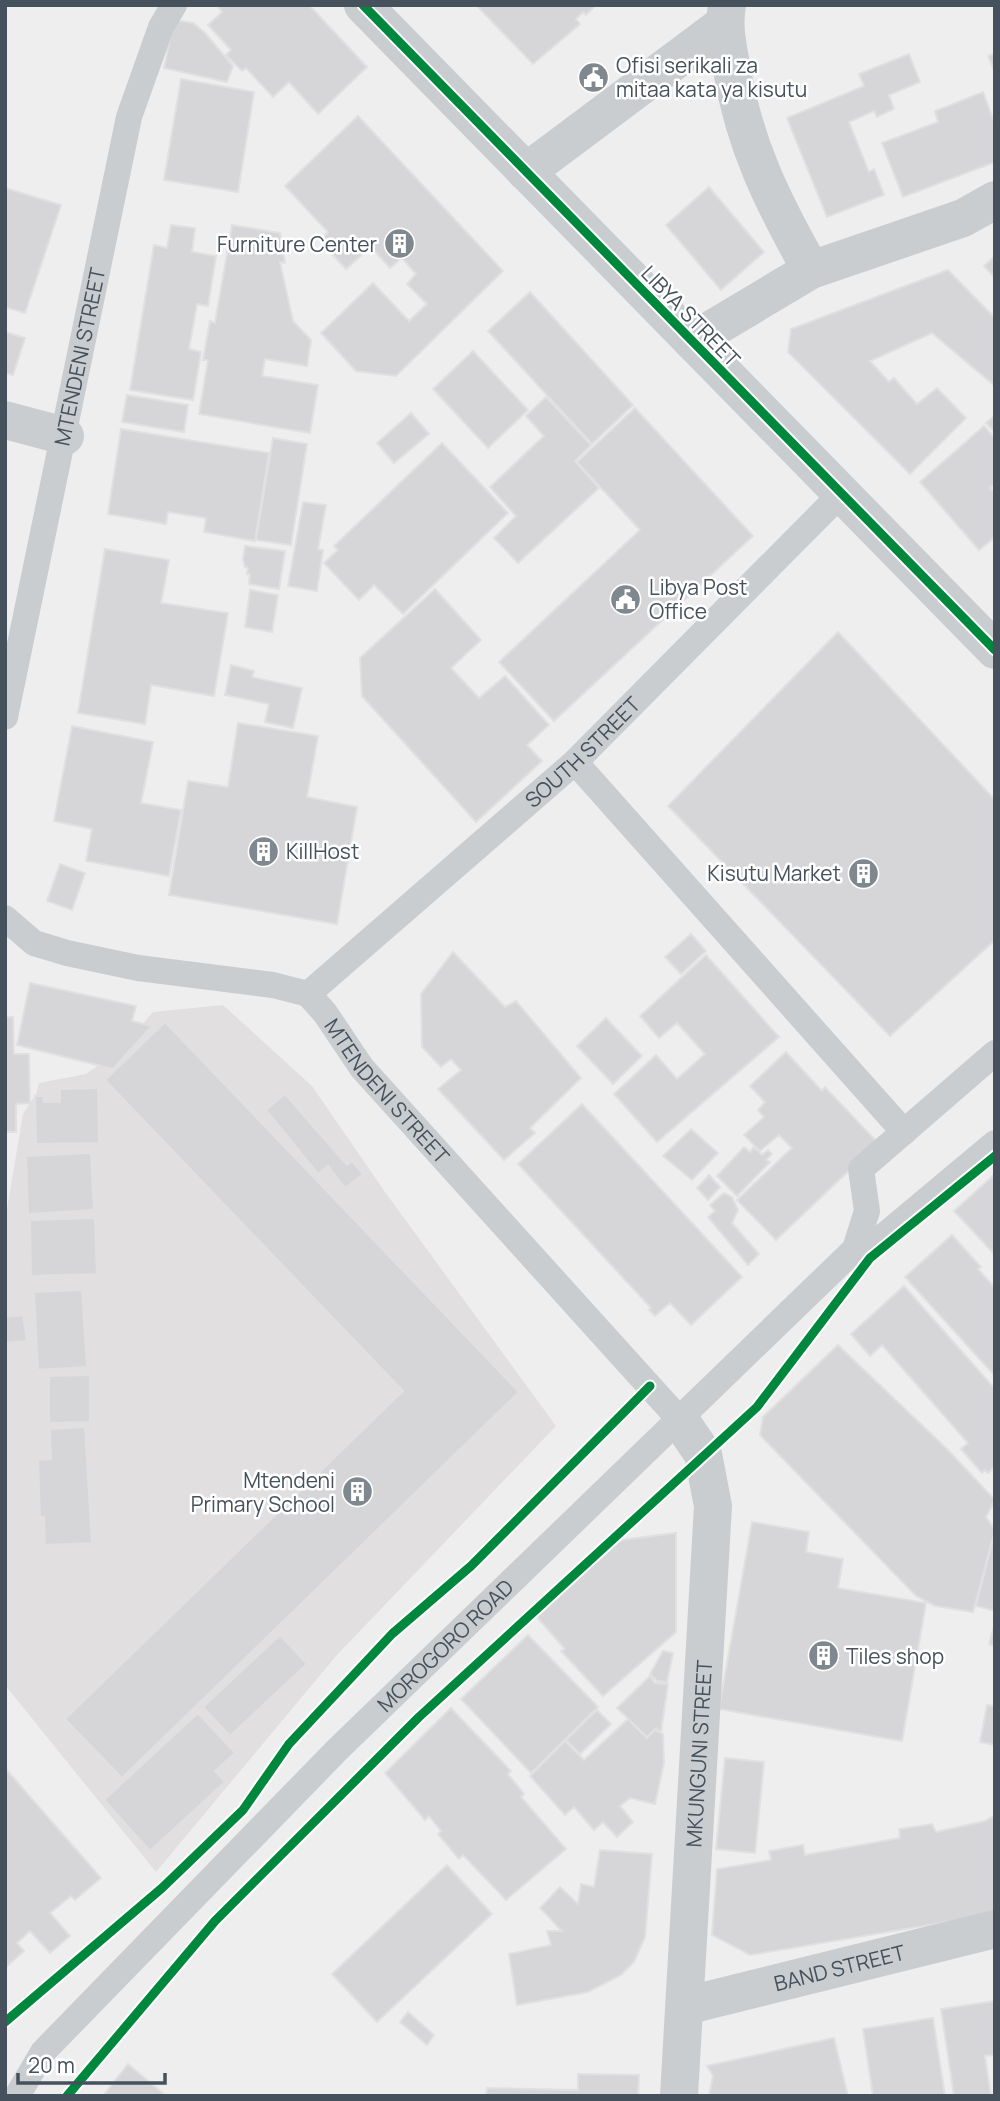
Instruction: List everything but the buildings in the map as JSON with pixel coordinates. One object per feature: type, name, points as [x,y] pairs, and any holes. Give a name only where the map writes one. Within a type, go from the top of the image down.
[{"type":"street","name":"LIBYA STREET","points":[[363,5],[995,650]]},
{"type":"street","points":[[526,172],[725,15]]},
{"type":"street","points":[[725,15],[738,106],[763,180],[811,270]]},
{"type":"street","points":[[692,341],[811,270],[963,218],[995,200]]},
{"type":"street","points":[[5,420],[65,436]]},
{"type":"street","name":"MKUNGUNI STREET","points":[[679,2096],[713,1506],[702,1454],[680,1420]]},
{"type":"street","name":"BAND STREET","points":[[685,2006],[995,1928]]},
{"type":"lane","name":"MTENDENI STREET","points":[[5,717],[129,117],[161,27],[174,5]]},
{"type":"lane","name":"SOUTH STREET","points":[[308,994],[575,762],[841,494]]},
{"type":"lane","points":[[575,762],[904,1132]]},
{"type":"lane","points":[[5,918],[34,943],[67,953],[138,968],[273,985],[308,994]]},
{"type":"lane","name":"MTENDENI STREET","points":[[308,994],[325,1013],[362,1068],[680,1420]]},
{"type":"lane","name":"MOROGORO ROAD","points":[[855,1249],[867,1211],[861,1169],[995,1053]]},
{"type":"lane","name":"MOROGORO ROAD","points":[[5,2076],[43,2052],[337,1750],[855,1249],[885,1235],[995,1143]]},
{"type":"lane","name":"MOROGORO ROAD","points":[[17,2096],[43,2052]]},
{"type":"shaded area","points":[[223,1005],[312,1086],[385,1192],[556,1426],[336,1656],[156,1872],[5,1685],[5,1221],[23,1114],[36,1094],[39,1083],[86,1074],[120,1050],[153,1012]]},
{"type":"cycle path","points":[[363,5],[995,650]]},
{"type":"cycle path","points":[[67,2096],[215,1921],[419,1717],[757,1407],[870,1258],[995,1156]]},
{"type":"cycle path","points":[[5,2022],[162,1888],[243,1810],[289,1744],[392,1634],[471,1566],[650,1386]]},
{"type":"place","name":"Ofisi serikali za mitaa kata ya kisutu","points":[[593,77]]},
{"type":"place","name":"Furniture Center","points":[[400,244]]},
{"type":"place","name":"Libya Post Office","points":[[626,599]]},
{"type":"place","name":"KillHost","points":[[263,851]]},
{"type":"place","name":"Kisutu Market","points":[[864,873]]},
{"type":"place","name":"Mtendeni Primary School","points":[[358,1492]]},
{"type":"place","name":"Tiles shop","points":[[823,1656]]}]
